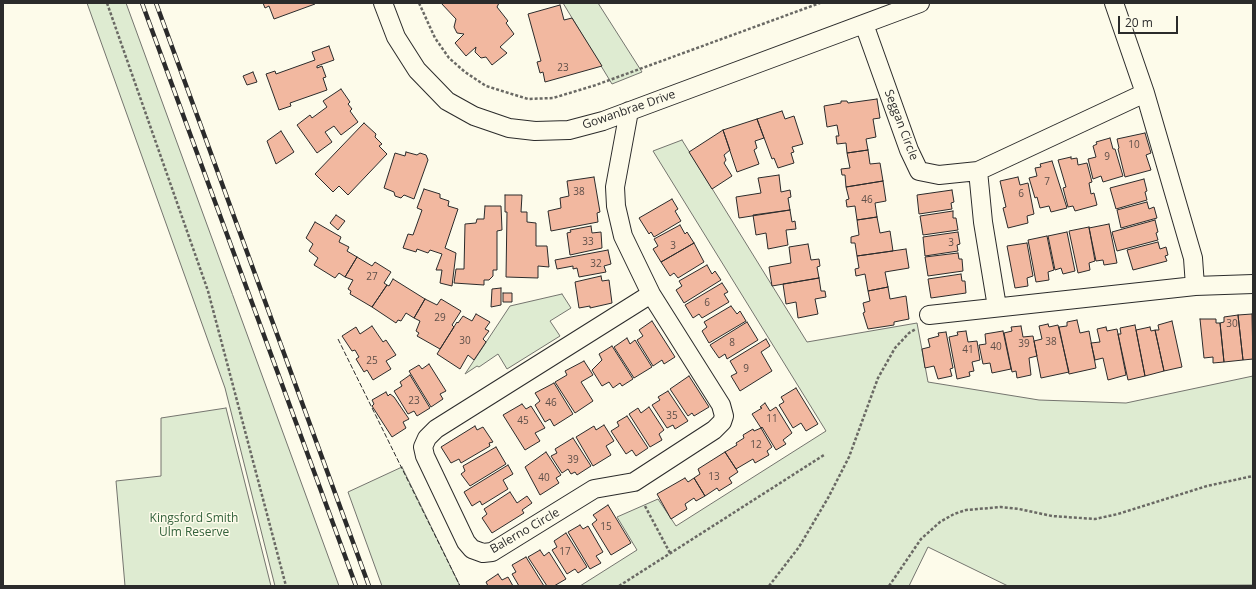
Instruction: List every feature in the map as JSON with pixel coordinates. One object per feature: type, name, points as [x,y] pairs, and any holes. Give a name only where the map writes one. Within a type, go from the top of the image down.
[{"type":"street","name":"Gowanbrae Drive","points":[[383,3],[396,37],[417,70],[447,100],[474,116],[509,128],[535,132],[581,127],[629,111],[920,3]]},
{"type":"street","points":[[1114,3],[1145,93],[1193,258],[1195,286]]},
{"type":"street","name":"Seggan Circle","points":[[864,24],[908,150],[920,171],[939,175],[978,171],[1145,93]]},
{"type":"street","name":"Balerno Circle","points":[[629,111],[615,186],[616,206],[625,243],[651,294],[721,405],[724,416],[722,422],[714,430],[638,480],[630,483],[594,489],[492,552],[479,553],[469,547],[425,456],[423,447],[427,438],[436,429],[651,294]]},
{"type":"street","points":[[978,171],[983,222],[997,307]]},
{"type":"street","points":[[929,315],[1195,286],[1253,284]]},
{"type":"path","points":[[107,3],[208,292],[286,586]]},
{"type":"path","points":[[419,3],[435,38],[449,58],[465,72],[486,86],[528,99],[553,98],[596,85],[820,3]]},
{"type":"path","points":[[769,586],[799,547],[828,498],[849,457],[878,378],[895,348],[909,333],[922,325],[929,315]]},
{"type":"path","points":[[619,586],[824,455]]},
{"type":"path","points":[[889,586],[921,538],[940,522],[954,514],[966,510],[1000,507],[1019,509],[1052,516],[1095,519],[1118,514],[1207,486],[1253,476]]},
{"type":"path","points":[[645,506],[670,553]]},
{"type":"green space","points":[[87,3],[126,3],[339,586],[275,586],[225,388]]},
{"type":"green space","points":[[563,3],[598,3],[642,72],[612,84]]},
{"type":"green space","points":[[682,140],[807,342],[917,323],[928,382],[1039,400],[1126,403],[1253,376],[1253,585],[1008,586],[928,547],[909,586],[580,586],[637,550],[617,517],[658,499],[676,526],[826,431],[653,151]]},
{"type":"green space","points":[[562,294],[571,308],[550,321],[560,336],[507,369],[498,354],[479,367],[477,366],[465,374],[510,306]]},
{"type":"green space","name":"Kingsford Smith Ulm Reserve","points":[[226,408],[271,586],[125,586],[116,481],[161,476],[161,418]]},
{"type":"green space","points":[[402,467],[460,586],[382,586],[348,492]]},
{"type":"building","points":[[263,3],[315,4],[274,19],[269,6],[265,8]]},
{"type":"building","points":[[441,3],[499,3],[497,7],[508,21],[506,23],[514,34],[500,47],[507,53],[492,65],[486,57],[481,58],[475,52],[476,47],[466,56],[455,43],[464,34],[457,33],[454,27],[456,19]]},
{"type":"building","points":[[560,5],[564,20],[572,18],[602,66],[545,82],[543,72],[540,73],[537,62],[541,61],[528,14]]},
{"type":"building","points":[[329,46],[334,60],[317,66],[317,68],[322,66],[326,77],[323,78],[327,90],[290,103],[291,106],[279,110],[266,74],[275,71],[276,74],[315,60],[312,52]]},
{"type":"building","points":[[253,72],[257,82],[247,85],[243,76]]},
{"type":"building","points":[[341,89],[350,102],[348,104],[352,109],[350,111],[358,122],[341,135],[334,126],[325,132],[332,142],[317,153],[297,125],[310,115],[312,118],[327,107],[323,101]]},
{"type":"building","points":[[877,99],[880,118],[873,119],[876,137],[866,139],[868,150],[847,153],[846,143],[837,144],[836,136],[839,136],[837,125],[827,127],[824,106],[841,103],[841,101],[847,101],[848,103]]},
{"type":"building","points":[[782,111],[785,119],[794,116],[803,144],[792,147],[794,152],[791,153],[794,163],[778,168],[774,158],[772,159],[757,119]]},
{"type":"building","points":[[757,119],[764,138],[755,141],[757,148],[754,150],[759,164],[737,172],[723,130]]},
{"type":"building","points":[[364,123],[376,134],[375,137],[382,144],[379,146],[387,154],[348,195],[339,186],[333,192],[315,174]]},
{"type":"building","points":[[723,130],[730,150],[724,155],[726,160],[724,163],[732,176],[712,189],[689,152]]},
{"type":"building","points":[[281,131],[294,152],[276,164],[267,141]]},
{"type":"building","points":[[1145,133],[1151,153],[1146,155],[1151,170],[1125,177],[1117,139]]},
{"type":"building","points":[[1110,138],[1123,176],[1103,182],[1101,176],[1093,179],[1088,159],[1096,157],[1093,146],[1097,144],[1096,142]]},
{"type":"building","points":[[868,150],[870,164],[880,163],[883,181],[846,187],[845,175],[842,175],[841,169],[850,168],[847,153]]},
{"type":"building","points":[[406,152],[417,155],[420,153],[426,155],[428,160],[414,199],[404,195],[401,198],[395,196],[394,192],[384,188],[395,153],[405,156]]},
{"type":"building","points":[[1071,157],[1071,159],[1077,158],[1078,165],[1087,163],[1092,182],[1089,183],[1091,194],[1094,193],[1097,205],[1075,211],[1073,206],[1068,207],[1063,188],[1066,187],[1058,160]]},
{"type":"building","points":[[1052,161],[1067,208],[1051,212],[1049,206],[1040,208],[1037,197],[1035,198],[1029,178],[1037,176],[1035,168],[1041,167],[1040,164]]},
{"type":"building","points":[[779,175],[781,192],[790,190],[791,197],[788,198],[790,210],[739,218],[736,197],[761,193],[758,178]]},
{"type":"building","points":[[594,177],[600,212],[597,213],[598,222],[551,231],[548,211],[561,208],[560,198],[569,196],[567,181]]},
{"type":"building","points":[[1018,177],[1020,185],[1028,183],[1034,214],[1027,216],[1028,223],[1008,228],[1003,208],[1006,207],[1000,181]]},
{"type":"building","points":[[1144,179],[1147,191],[1145,192],[1147,200],[1116,209],[1110,188]]},
{"type":"building","points":[[883,181],[886,201],[875,203],[877,217],[857,220],[855,206],[847,207],[846,200],[849,199],[846,187]]},
{"type":"building","points":[[424,189],[440,194],[440,198],[449,201],[448,206],[458,209],[445,248],[456,253],[452,286],[440,283],[442,270],[436,270],[442,254],[430,250],[428,253],[417,249],[416,252],[403,248],[408,234],[413,235],[422,210],[417,208]]},
{"type":"building","points":[[952,190],[954,202],[951,203],[952,209],[919,214],[917,195]]},
{"type":"building","points":[[505,195],[522,195],[521,212],[527,212],[527,222],[536,223],[536,246],[547,246],[549,267],[538,266],[538,278],[506,277],[507,212],[505,212]]},
{"type":"building","points":[[672,199],[678,209],[675,211],[681,221],[654,237],[651,232],[649,234],[639,218]]},
{"type":"building","points":[[1147,202],[1149,209],[1154,207],[1157,218],[1121,228],[1117,210]]},
{"type":"building","points":[[485,206],[501,206],[502,230],[497,231],[497,270],[493,270],[493,276],[489,280],[484,280],[484,285],[454,283],[456,269],[464,269],[465,224],[476,223],[477,219],[484,219]]},
{"type":"building","points":[[790,210],[792,222],[795,221],[796,229],[786,230],[788,245],[768,249],[766,233],[756,235],[753,215]]},
{"type":"building","points":[[953,211],[953,218],[956,218],[958,230],[923,235],[920,216]]},
{"type":"building","points":[[336,215],[345,221],[338,230],[330,223]]},
{"type":"building","points":[[877,217],[880,233],[890,231],[893,251],[857,256],[855,243],[851,243],[851,237],[859,235],[857,220]]},
{"type":"building","points":[[1155,220],[1158,240],[1117,251],[1112,232]]},
{"type":"building","points":[[315,222],[341,237],[339,242],[349,247],[347,251],[357,257],[345,277],[339,273],[335,278],[314,265],[318,258],[309,251],[313,244],[306,238]]},
{"type":"building","points":[[1109,224],[1117,263],[1104,265],[1103,260],[1096,261],[1089,228]]},
{"type":"building","points":[[680,225],[685,234],[687,232],[694,243],[661,262],[653,249],[658,246],[654,239]]},
{"type":"building","points":[[591,226],[592,233],[601,232],[602,248],[570,255],[567,233],[571,232],[570,230]]},
{"type":"building","points":[[1089,227],[1095,261],[1089,263],[1090,270],[1078,273],[1069,231]]},
{"type":"building","points":[[958,232],[960,244],[957,245],[958,251],[925,256],[923,237]]},
{"type":"building","points":[[1067,232],[1075,271],[1063,274],[1061,268],[1055,270],[1048,236]]},
{"type":"building","points":[[1047,236],[1054,270],[1048,272],[1049,280],[1036,282],[1028,240]]},
{"type":"building","points":[[1158,242],[1160,249],[1166,247],[1168,255],[1165,256],[1167,261],[1133,270],[1127,250]]},
{"type":"building","points":[[694,243],[704,262],[678,278],[674,273],[670,276],[661,262]]},
{"type":"building","points":[[1027,243],[1033,276],[1027,278],[1028,286],[1015,288],[1007,246]]},
{"type":"building","points":[[808,244],[811,260],[819,259],[820,266],[817,267],[819,278],[772,286],[769,267],[791,263],[789,247]]},
{"type":"building","points":[[906,249],[909,268],[885,272],[888,287],[868,291],[865,274],[856,276],[855,269],[859,268],[857,256]]},
{"type":"building","points":[[608,250],[611,264],[604,266],[606,272],[579,277],[577,268],[573,269],[573,266],[557,269],[555,260]]},
{"type":"building","points":[[958,253],[959,259],[962,259],[963,271],[928,276],[925,257]]},
{"type":"building","points":[[357,257],[372,266],[375,262],[391,272],[384,283],[387,285],[372,307],[350,294],[351,291],[348,289],[353,280],[345,277]]},
{"type":"building","points":[[707,265],[712,274],[715,271],[721,280],[684,303],[676,290],[682,286],[679,281]]},
{"type":"building","points":[[961,274],[962,281],[965,281],[966,293],[931,298],[928,279]]},
{"type":"building","points":[[601,276],[602,281],[609,280],[612,303],[590,308],[590,306],[579,308],[575,282]]},
{"type":"building","points":[[819,278],[821,291],[825,291],[826,297],[815,299],[818,314],[798,318],[796,302],[786,304],[783,284]]},
{"type":"building","points":[[393,279],[425,299],[414,318],[406,313],[401,321],[398,320],[396,323],[372,307]]},
{"type":"building","points":[[722,283],[728,292],[724,294],[729,302],[702,318],[699,314],[693,318],[685,305]]},
{"type":"building","points":[[888,287],[890,299],[906,296],[909,319],[894,322],[894,325],[868,329],[863,313],[865,312],[863,303],[870,301],[868,291]]},
{"type":"building","points":[[501,288],[501,305],[491,307],[492,289]]},
{"type":"building","points":[[503,293],[512,293],[512,302],[503,302]]},
{"type":"building","points":[[425,299],[437,305],[441,299],[461,311],[452,325],[454,327],[440,349],[417,336],[419,333],[416,331],[420,321],[414,318]]},
{"type":"building","points":[[731,306],[737,314],[740,311],[746,321],[709,343],[702,331],[707,327],[704,322]]},
{"type":"building","points":[[476,314],[490,322],[485,329],[489,331],[483,339],[486,342],[474,360],[468,355],[460,369],[437,354],[457,322],[458,323],[463,316],[472,321]]},
{"type":"building","points":[[1252,314],[1253,359],[1243,360],[1238,315]]},
{"type":"building","points":[[1238,315],[1243,360],[1224,362],[1220,323],[1224,322],[1224,317]]},
{"type":"building","points":[[1200,319],[1216,319],[1216,323],[1220,323],[1224,362],[1213,363],[1213,357],[1204,358]]},
{"type":"building","points":[[1077,320],[1080,333],[1089,331],[1096,368],[1069,374],[1059,327],[1067,326],[1067,322]]},
{"type":"building","points":[[652,321],[675,357],[664,364],[662,360],[653,366],[637,340],[643,336],[639,330]]},
{"type":"building","points":[[1172,321],[1182,367],[1164,371],[1155,330],[1159,330],[1158,325]]},
{"type":"building","points":[[747,322],[758,340],[727,359],[725,354],[719,358],[710,345]]},
{"type":"building","points":[[1048,324],[1049,327],[1058,325],[1069,372],[1041,378],[1034,341],[1042,339],[1039,326]]},
{"type":"building","points":[[1135,325],[1145,376],[1128,380],[1118,334],[1121,334],[1120,328]]},
{"type":"building","points":[[372,326],[383,342],[386,340],[396,355],[386,361],[391,369],[373,380],[367,370],[364,372],[356,359],[359,357],[355,350],[352,351],[342,336],[356,327],[360,334]]},
{"type":"building","points":[[1021,326],[1023,337],[1033,336],[1037,356],[1029,358],[1031,375],[1017,378],[1016,371],[1012,372],[1004,333],[1012,331],[1011,327]]},
{"type":"building","points":[[1106,327],[1107,331],[1117,329],[1126,375],[1108,380],[1103,358],[1095,360],[1091,343],[1100,342],[1097,329]]},
{"type":"building","points":[[1150,327],[1151,331],[1155,330],[1164,371],[1145,376],[1136,330]]},
{"type":"building","points":[[966,331],[968,342],[977,341],[980,360],[972,362],[974,371],[969,372],[970,376],[957,379],[949,337],[958,335],[957,332]]},
{"type":"building","points":[[1003,331],[1011,369],[992,373],[990,363],[983,364],[979,345],[986,344],[985,334]]},
{"type":"building","points":[[946,332],[953,368],[950,369],[952,376],[938,379],[934,366],[925,368],[922,349],[930,347],[928,339],[939,336],[938,333]]},
{"type":"building","points":[[627,338],[630,344],[635,340],[652,367],[634,378],[614,347]]},
{"type":"building","points":[[766,339],[770,346],[761,352],[772,371],[740,391],[731,376],[737,373],[730,361]]},
{"type":"building","points":[[612,346],[633,379],[622,386],[620,383],[613,388],[609,382],[602,386],[592,370],[602,360],[599,354]]},
{"type":"building","points":[[584,361],[593,375],[581,382],[593,401],[575,413],[555,382],[567,375],[565,371]]},
{"type":"building","points":[[429,364],[446,391],[440,394],[443,399],[431,407],[409,371],[419,365],[422,369]]},
{"type":"building","points":[[410,375],[430,408],[417,416],[414,411],[408,414],[394,391],[402,386],[400,382]]},
{"type":"building","points":[[689,376],[709,407],[694,416],[692,413],[688,416],[670,389]]},
{"type":"building","points":[[554,383],[573,414],[554,426],[550,419],[545,422],[535,405],[540,401],[535,393]]},
{"type":"building","points":[[796,388],[818,424],[806,431],[801,423],[793,428],[779,405],[784,402],[781,397]]},
{"type":"building","points":[[668,391],[688,421],[675,429],[673,425],[667,428],[652,405],[660,400],[658,397]]},
{"type":"building","points":[[386,392],[388,396],[390,394],[394,397],[409,419],[403,422],[406,428],[392,437],[372,406],[374,404],[372,400]]},
{"type":"building","points":[[765,403],[770,411],[776,407],[792,433],[783,440],[786,444],[776,450],[752,414],[762,408],[760,407]]},
{"type":"building","points":[[522,404],[526,409],[531,406],[545,428],[535,433],[540,441],[525,450],[503,415]]},
{"type":"building","points":[[649,407],[664,430],[659,434],[662,440],[650,447],[629,414],[638,408],[641,413]]},
{"type":"building","points":[[627,416],[648,448],[636,456],[632,450],[626,454],[611,431],[619,426],[617,422]]},
{"type":"building","points":[[604,425],[614,441],[606,446],[611,455],[593,466],[576,437],[594,426],[596,430]]},
{"type":"building","points":[[475,426],[477,430],[483,427],[493,442],[489,443],[490,446],[461,463],[459,459],[451,463],[441,447]]},
{"type":"building","points":[[761,428],[772,447],[767,451],[769,455],[755,463],[753,459],[736,469],[725,452],[737,445],[736,443],[744,438],[743,435],[753,429],[754,431]]},
{"type":"building","points":[[573,438],[591,466],[577,475],[575,472],[571,474],[568,469],[562,473],[551,456],[557,453],[555,449]]},
{"type":"building","points":[[496,447],[506,464],[470,486],[461,474],[465,471],[463,466]]},
{"type":"building","points":[[546,452],[561,475],[556,478],[559,483],[540,495],[525,467]]},
{"type":"building","points":[[725,452],[738,472],[729,478],[732,483],[719,491],[717,488],[705,496],[694,478],[700,474],[698,469]]},
{"type":"building","points":[[508,465],[513,474],[503,480],[508,489],[482,505],[480,501],[472,506],[464,492]]},
{"type":"building","points":[[685,478],[688,482],[694,478],[705,496],[696,501],[694,498],[685,504],[687,509],[671,519],[657,494]]},
{"type":"building","points":[[510,492],[517,503],[527,496],[532,503],[522,510],[524,513],[492,533],[482,518],[487,514],[484,509]]},
{"type":"building","points":[[608,505],[631,543],[611,555],[592,524],[597,520],[593,515]]},
{"type":"building","points":[[580,525],[583,529],[588,526],[603,552],[596,556],[601,563],[590,569],[568,532]]},
{"type":"building","points":[[566,533],[587,567],[578,573],[575,569],[567,574],[552,550],[557,547],[554,541]]},
{"type":"building","points":[[540,550],[544,556],[549,552],[566,579],[554,586],[547,586],[528,557]]},
{"type":"building","points":[[526,557],[544,586],[519,586],[512,574],[516,572],[512,565]]},
{"type":"building","points":[[498,574],[502,580],[508,577],[513,586],[488,586],[486,582]]},
{"type":"railway","points":[[142,3],[356,586]]},
{"type":"railway","points":[[156,3],[369,586]]},
{"type":"fence","points":[[338,339],[460,586]]}]
